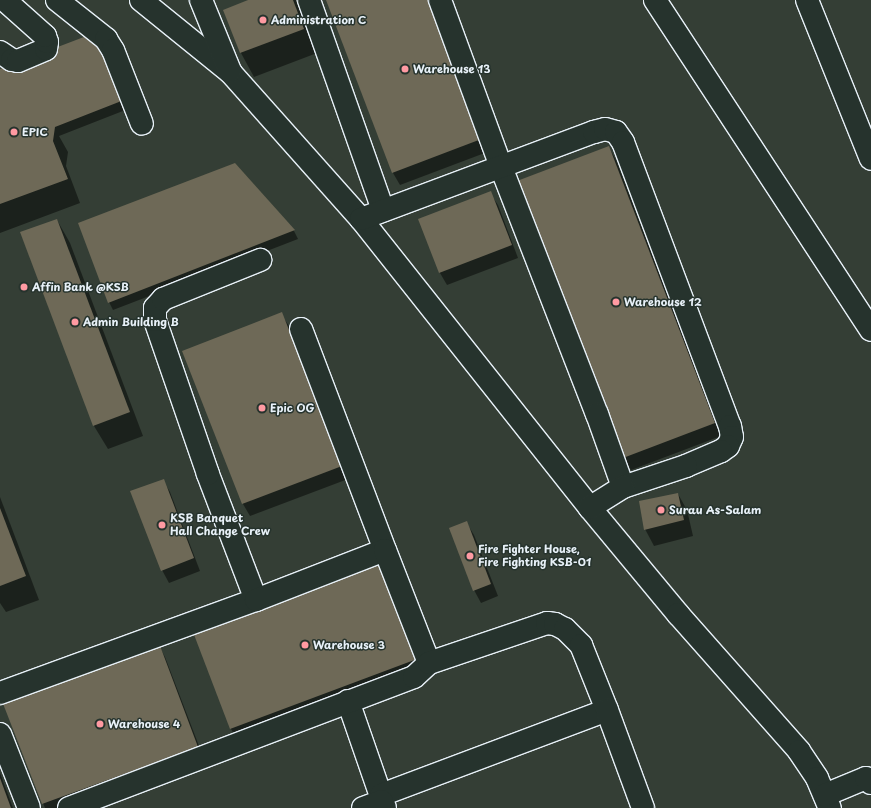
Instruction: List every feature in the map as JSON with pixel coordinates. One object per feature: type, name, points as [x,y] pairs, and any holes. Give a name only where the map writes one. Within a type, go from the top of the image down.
[{"type":"street","points":[[58,0],[106,39],[113,50],[142,124]]},
{"type":"street","points":[[141,0],[231,73],[360,219],[590,508],[678,614],[799,751],[817,778],[827,801],[866,778],[871,783]]},
{"type":"street","points":[[201,0],[231,73]]},
{"type":"street","points":[[309,0],[382,210]]},
{"type":"street","points":[[440,0],[501,166],[597,414],[623,487]]},
{"type":"street","points":[[655,0],[871,330]]},
{"type":"street","points":[[807,0],[871,159]]},
{"type":"street","points":[[0,52],[18,62],[46,49],[47,42],[44,36],[6,6]]},
{"type":"street","points":[[360,219],[605,129],[616,132],[624,142],[730,426],[732,437],[728,446],[708,458],[623,487],[590,508]]},
{"type":"street","points":[[256,600],[208,474],[155,320],[155,308],[163,299],[260,260]]},
{"type":"street","points":[[301,329],[429,663]]},
{"type":"street","points":[[0,693],[256,600],[385,550]]},
{"type":"street","points":[[69,808],[414,677],[429,663],[547,623],[555,624],[565,629],[581,645],[608,710],[643,808]]},
{"type":"street","points":[[348,701],[378,803],[608,710]]},
{"type":"street","points":[[0,734],[29,808]]},
{"type":"building","name":"Administration C","points":[[248,0],[293,0],[304,29],[240,53],[223,10]]},
{"type":"building","name":"Warehouse 13","points":[[326,0],[431,0],[484,138],[392,173]]},
{"type":"building","points":[[97,32],[124,100],[55,127],[53,141],[68,179],[0,204],[0,69]]},
{"type":"building","name":"Warehouse 12","points":[[609,146],[715,423],[623,458],[517,181]]},
{"type":"building","points":[[235,163],[295,230],[108,303],[78,223]]},
{"type":"building","points":[[491,191],[512,245],[439,273],[418,219]]},
{"type":"building","name":"Admin Building B","points":[[57,219],[130,412],[93,426],[20,232]]},
{"type":"building","name":"Epic OG","points":[[282,312],[342,466],[242,504],[182,351]]},
{"type":"building","name":"KSB Banquet Hall Change Crew","points":[[164,479],[194,558],[161,571],[130,491]]},
{"type":"building","name":"Surau As-Salam","points":[[678,493],[684,520],[644,530],[639,501]]},
{"type":"building","points":[[0,508],[26,576],[0,586]]},
{"type":"building","name":"Fire Fighter House, Fire Fighting KSB-01","points":[[467,521],[491,584],[473,591],[449,528]]},
{"type":"building","name":"Warehouse 3","points":[[381,561],[417,659],[230,729],[193,632]]},
{"type":"building","name":"Warehouse 4","points":[[159,643],[198,747],[42,804],[2,701]]},
{"type":"building","points":[[0,778],[11,808],[0,808]]},
{"type":"place","name":"Administration C","points":[[263,20]]},
{"type":"place","name":"Warehouse 13","points":[[405,69]]},
{"type":"place","name":"EPIC","points":[[14,132]]},
{"type":"place","name":"Affin Bank @KSB","points":[[24,287]]},
{"type":"place","name":"Warehouse 12","points":[[616,302]]},
{"type":"place","name":"Admin Building B","points":[[75,322]]},
{"type":"place","name":"Epic OG","points":[[262,408]]},
{"type":"place","name":"Surau As-Salam","points":[[661,510]]},
{"type":"place","name":"KSB Banquet Hall Change Crew","points":[[162,525]]},
{"type":"place","name":"Fire Fighter House, Fire Fighting KSB-01","points":[[470,556]]},
{"type":"place","name":"Warehouse 3","points":[[305,645]]},
{"type":"place","name":"Warehouse 4","points":[[100,724]]}]
